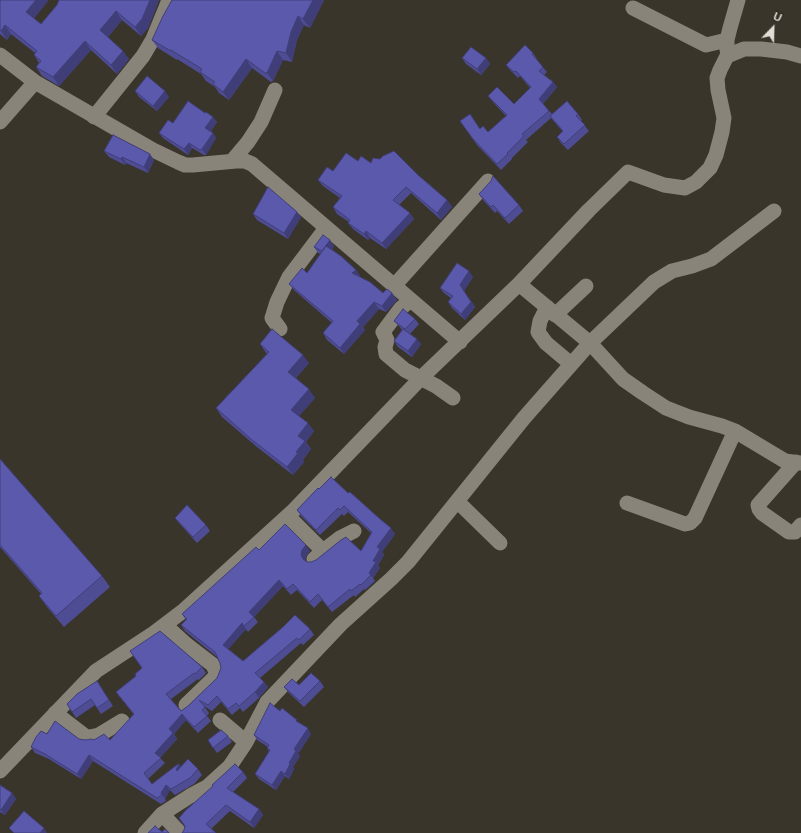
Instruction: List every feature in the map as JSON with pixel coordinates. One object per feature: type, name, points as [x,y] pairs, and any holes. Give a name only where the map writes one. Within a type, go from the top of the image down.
[{"type":"street","points":[[94,117],[143,56],[153,39],[169,0]]},
{"type":"street","points":[[0,771],[96,671],[165,625],[203,594],[288,516],[421,378],[519,284],[589,210],[628,172],[664,185],[685,188],[696,182],[710,168],[719,146],[724,118],[717,78],[728,56],[727,40],[733,2]]},
{"type":"street","points":[[633,8],[706,45],[727,40]]},
{"type":"street","points":[[728,56],[744,49],[787,52],[801,56]]},
{"type":"street","points":[[0,55],[35,82],[153,150],[185,165],[232,161],[245,161],[252,164],[460,342]]},
{"type":"street","points":[[0,122],[35,82]]},
{"type":"street","points":[[232,161],[242,151],[258,128],[275,90]]},
{"type":"street","points":[[394,286],[488,181]]},
{"type":"street","points":[[145,833],[162,814],[207,787],[230,766],[246,742],[267,702],[277,690],[341,624],[408,562],[524,418],[590,343],[654,282],[672,271],[711,259],[774,211]]},
{"type":"street","points":[[280,329],[272,318],[277,302],[289,277],[326,228]]},
{"type":"street","points":[[519,284],[590,343],[623,379],[666,408],[689,417],[735,431],[785,461],[799,463]]},
{"type":"street","points":[[571,364],[546,343],[538,332],[540,321],[551,311],[586,286]]},
{"type":"street","points":[[411,300],[401,308],[383,332],[387,340],[385,347],[386,354],[405,370],[436,386],[453,398]]},
{"type":"street","points":[[627,503],[685,524],[690,523],[694,518],[735,431]]},
{"type":"street","points":[[799,463],[758,505],[762,513],[789,532],[795,532],[801,525]]},
{"type":"street","points":[[458,501],[500,542]]},
{"type":"street","points":[[288,516],[319,555],[340,538],[354,531]]},
{"type":"street","points":[[165,625],[186,645],[213,665],[216,672],[215,677],[186,705]]},
{"type":"street","points":[[55,713],[85,736],[90,737],[99,735],[122,721]]},
{"type":"street","points":[[220,720],[246,742]]},
{"type":"street","points":[[162,814],[180,833]]},
{"type":"building","points":[[0,0],[36,0],[26,12],[41,24],[57,5],[59,0],[150,0],[142,19],[135,27],[116,11],[100,30],[123,51],[111,65],[85,41],[53,77],[36,67],[41,61],[34,55],[37,51],[5,25],[1,31],[0,30]]},
{"type":"building","points":[[172,0],[313,0],[303,19],[298,16],[291,32],[286,53],[277,51],[267,73],[246,59],[223,92],[213,84],[215,82],[200,72],[202,69],[152,40]]},
{"type":"building","points":[[525,45],[543,67],[539,71],[553,82],[539,99],[549,111],[522,134],[524,136],[497,164],[473,139],[460,121],[470,114],[480,129],[483,126],[488,132],[507,115],[488,96],[497,87],[514,104],[531,87],[516,71],[514,72],[506,65]]},
{"type":"building","points":[[471,47],[486,58],[477,69],[462,58]]},
{"type":"building","points":[[147,76],[165,91],[153,106],[135,91]]},
{"type":"building","points":[[188,101],[213,117],[205,128],[213,133],[200,150],[189,143],[184,149],[159,133],[168,120],[173,123]]},
{"type":"building","points":[[567,101],[578,114],[576,116],[585,125],[564,144],[557,137],[563,131],[550,116]]},
{"type":"building","points":[[113,135],[150,154],[144,167],[104,151]]},
{"type":"building","points":[[394,151],[418,175],[447,200],[437,213],[406,187],[393,200],[410,213],[382,243],[366,231],[364,234],[348,223],[350,220],[333,207],[342,196],[318,180],[327,167],[333,171],[346,153],[358,161],[361,156],[371,163],[373,158],[380,159]]},
{"type":"building","points":[[493,176],[519,205],[505,218],[493,205],[491,207],[479,194],[491,181]]},
{"type":"building","points":[[268,187],[297,212],[284,233],[253,214]]},
{"type":"building","points":[[323,235],[330,240],[322,251],[314,247]]},
{"type":"building","points":[[326,246],[341,256],[356,270],[352,273],[370,282],[383,293],[387,289],[392,293],[382,306],[374,302],[357,321],[360,324],[340,348],[323,333],[333,321],[289,284],[302,268],[307,273]]},
{"type":"building","points":[[457,263],[469,271],[460,285],[471,302],[461,314],[448,302],[453,296],[440,288]]},
{"type":"building","points":[[403,309],[415,319],[405,329],[394,321]]},
{"type":"building","points":[[272,329],[303,355],[288,372],[309,389],[291,410],[308,423],[298,436],[305,441],[287,467],[251,439],[216,408],[269,352],[260,344]]},
{"type":"building","points":[[403,329],[417,339],[408,351],[394,341]]},
{"type":"building","points":[[0,459],[102,576],[56,616],[39,596],[42,593],[0,545]]},
{"type":"building","points":[[331,477],[391,528],[377,547],[380,549],[373,561],[376,562],[369,573],[371,575],[361,585],[360,584],[351,591],[350,589],[328,607],[318,594],[310,602],[293,584],[287,589],[279,580],[249,612],[254,617],[244,626],[242,623],[223,645],[243,661],[295,615],[310,629],[299,640],[297,638],[255,673],[264,682],[239,706],[236,703],[228,709],[217,696],[208,705],[199,700],[205,707],[202,710],[207,716],[194,727],[182,714],[169,729],[173,733],[155,753],[161,758],[144,773],[152,784],[179,764],[176,770],[177,771],[188,759],[198,769],[190,778],[171,789],[166,785],[161,793],[162,795],[157,798],[89,755],[77,774],[31,747],[41,731],[47,734],[55,721],[79,739],[94,740],[104,734],[110,740],[134,714],[116,692],[136,676],[135,674],[142,668],[130,651],[160,631],[202,667],[195,674],[194,673],[166,694],[181,711],[188,706],[217,678],[221,668],[215,652],[181,625],[187,619],[182,614],[256,547],[259,550],[285,524],[306,545],[302,550],[301,555],[307,562],[316,560],[346,537],[361,551],[372,532],[344,506],[340,510],[338,508],[316,530],[297,510]]},
{"type":"building","points":[[187,505],[206,525],[193,537],[175,518]]},
{"type":"building","points":[[311,673],[320,681],[300,701],[284,687],[292,679],[299,685]]},
{"type":"building","points":[[97,681],[109,700],[97,708],[91,699],[72,712],[67,704],[77,694]]},
{"type":"building","points":[[270,703],[280,711],[282,708],[297,720],[296,721],[308,728],[294,749],[296,751],[285,774],[281,771],[272,785],[255,774],[270,750],[267,748],[269,745],[254,735]]},
{"type":"building","points":[[221,730],[228,736],[213,748],[208,740]]},
{"type":"building","points":[[235,764],[243,772],[227,788],[259,809],[250,822],[226,805],[206,824],[216,833],[182,833],[185,826],[179,818]]},
{"type":"building","points":[[0,785],[12,793],[1,810],[0,809]]},
{"type":"building","points":[[24,811],[44,828],[40,833],[14,833],[9,828]]},
{"type":"building","points":[[155,826],[162,832],[165,829],[169,833],[148,833]]}]
